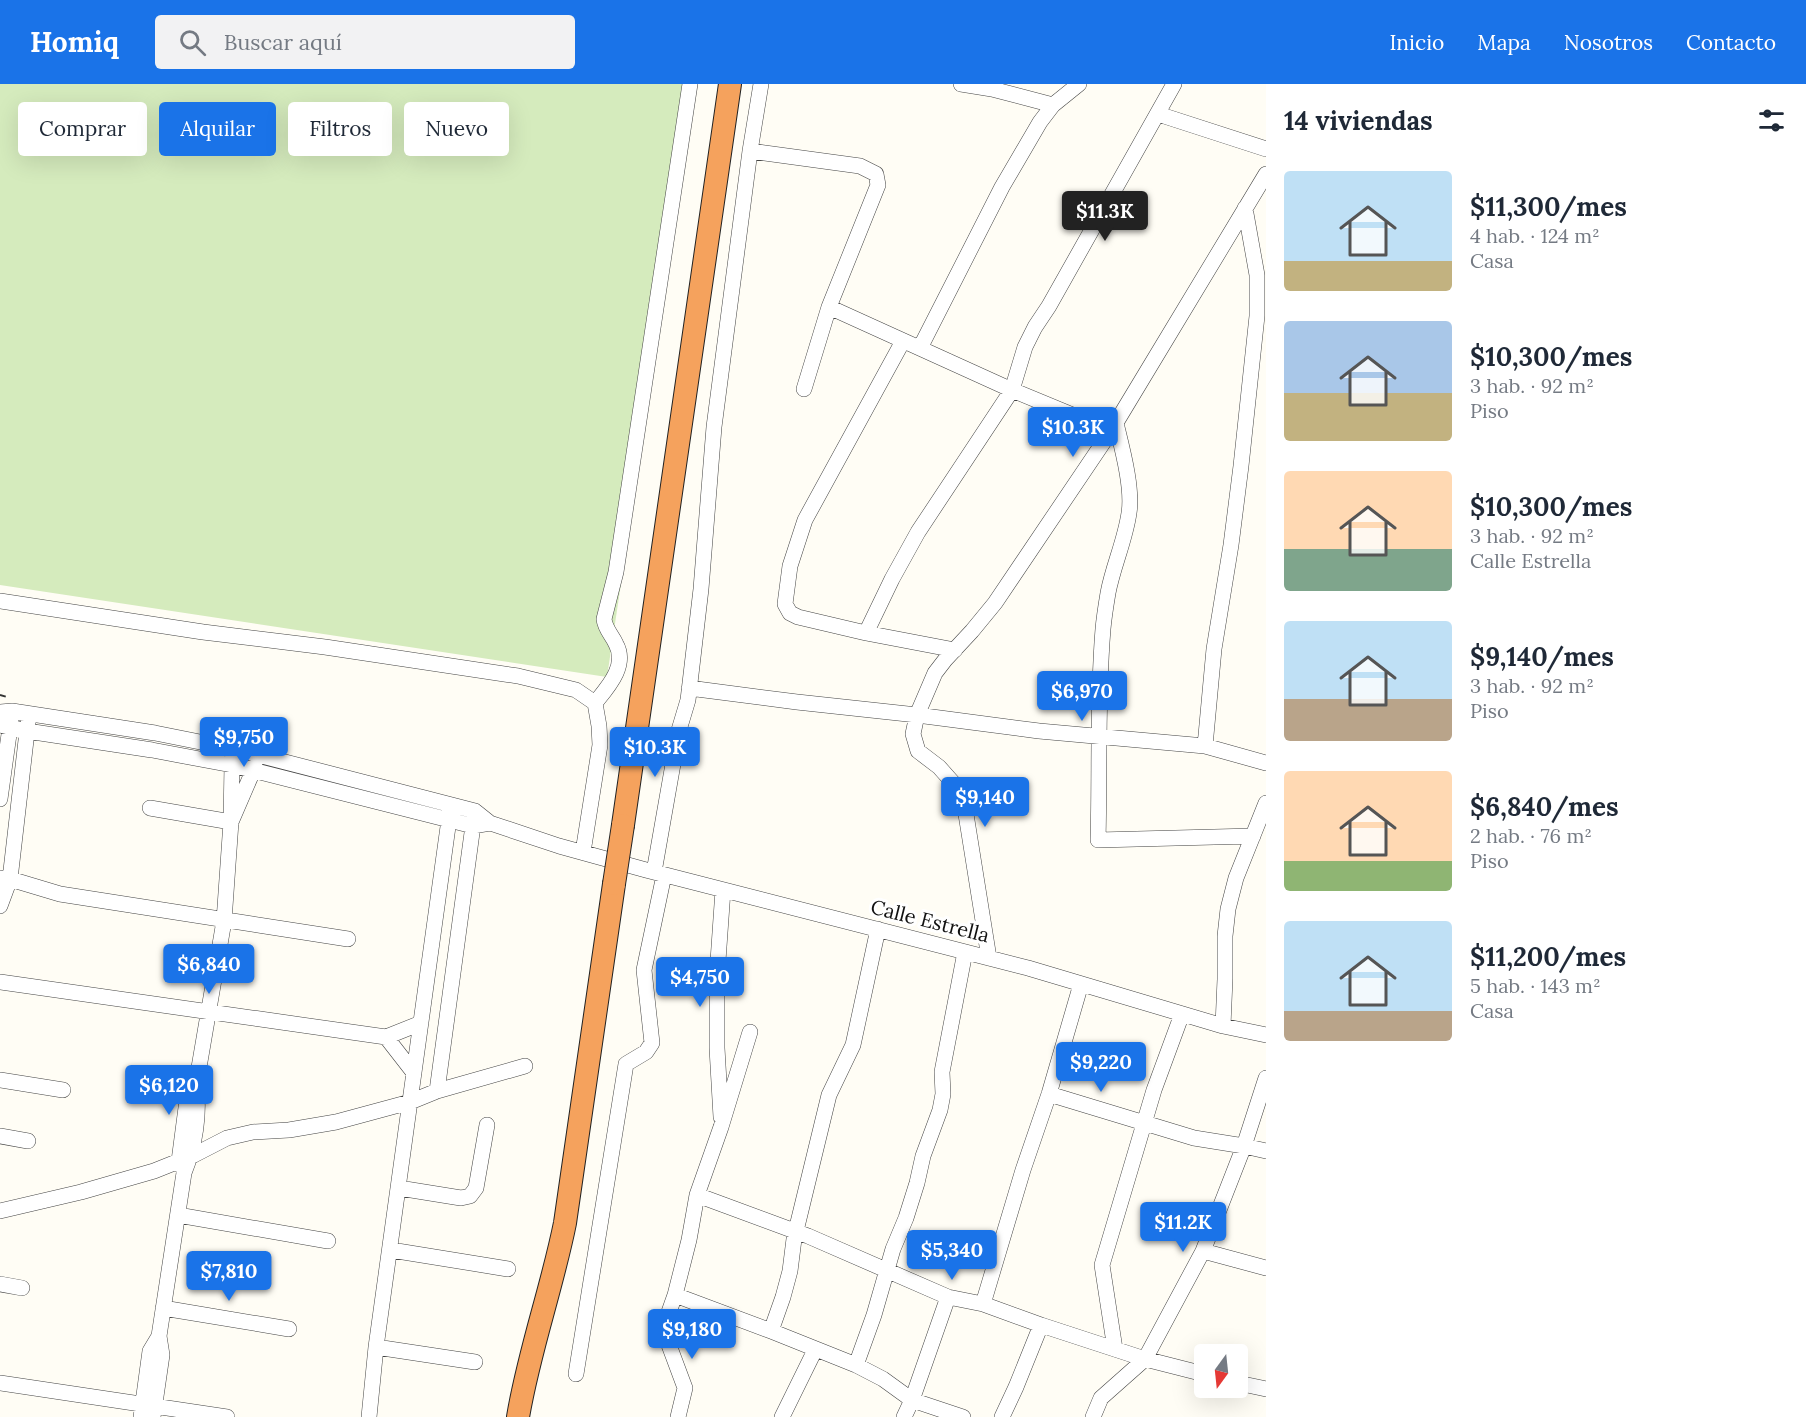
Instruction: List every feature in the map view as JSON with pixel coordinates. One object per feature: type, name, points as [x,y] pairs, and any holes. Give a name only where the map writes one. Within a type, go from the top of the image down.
[{"type":"highway","points":[[518,1417],[530,1357],[565,1223],[730,84]]},
{"type":"street","points":[[595,703],[614,680],[619,660],[619,651],[604,625],[604,619],[616,572],[690,84]]},
{"type":"street","points":[[576,1374],[626,1064],[646,1052],[652,1043],[644,970],[679,730],[688,700],[701,589],[714,427],[761,84]]},
{"type":"street","points":[[961,84],[992,89],[1053,105]]},
{"type":"street","points":[[920,348],[1002,187],[1040,122],[1053,105],[1079,84]]},
{"type":"street","points":[[866,633],[918,532],[1012,390],[1025,347],[1035,327],[1174,84]]},
{"type":"street","points":[[1158,114],[1266,149]]},
{"type":"street","points":[[750,152],[860,166],[876,174],[878,185],[829,307],[804,389]]},
{"type":"street","points":[[989,958],[965,808],[955,785],[939,767],[918,751],[913,735],[917,715],[935,673],[995,603],[1114,427],[1266,174]]},
{"type":"street","points":[[1204,746],[1214,649],[1241,466],[1261,270],[1245,208]]},
{"type":"street","points":[[829,307],[1012,390],[1114,427]]},
{"type":"street","points":[[903,340],[805,520],[790,566],[785,604],[790,613],[798,617],[955,650]]},
{"type":"street","points":[[1114,427],[1127,472],[1130,511],[1108,592],[1103,630],[1098,737],[1098,840],[1253,836]]},
{"type":"street","points":[[0,601],[203,632],[508,674],[576,690],[595,703],[600,745],[583,852]]},
{"type":"street","points":[[688,688],[1098,737],[1204,746],[1266,763]]},
{"type":"street","points":[[0,799],[6,711],[155,733],[235,748],[450,812]]},
{"type":"street","points":[[0,906],[30,714]]},
{"type":"street","points":[[5,726],[232,765],[474,818],[437,1091]]},
{"type":"street","points":[[152,750],[155,733]]},
{"type":"street","points":[[148,1411],[162,1355],[159,1336],[163,1308],[185,1163],[199,1103],[196,1085],[224,921],[231,822],[232,765],[235,748]]},
{"type":"street","points":[[231,822],[253,771],[257,754]]},
{"type":"street","points":[[1223,1026],[1226,979],[1225,936],[1228,909],[1236,878],[1266,803]]},
{"type":"street","points":[[150,808],[231,822]]},
{"type":"street","points":[[369,1417],[376,1347],[450,812]]},
{"type":"street","name":"Calle Estrella","points":[[474,818],[516,833],[659,873],[989,958],[1223,1026],[1266,1035]]},
{"type":"street","points":[[5,878],[60,894],[348,939]]},
{"type":"street","points":[[721,1127],[717,1048],[717,975],[723,890]]},
{"type":"street","points":[[771,1330],[790,1271],[795,1232],[829,1095],[854,1046],[878,929]]},
{"type":"street","points":[[856,1365],[874,1315],[886,1269],[906,1218],[925,1149],[940,1110],[942,1072],[965,952]]},
{"type":"street","points":[[0,982],[386,1037],[421,1023]]},
{"type":"street","points":[[983,1304],[1081,984]]},
{"type":"street","points":[[1115,1349],[1101,1265],[1144,1122],[1182,1014]]},
{"type":"street","points":[[678,1417],[685,1388],[663,1329],[675,1295],[689,1240],[697,1195],[750,1032]]},
{"type":"street","points":[[386,1037],[414,1073]]},
{"type":"street","points":[[0,1211],[131,1179],[185,1163],[227,1138],[242,1134],[289,1131],[336,1122],[410,1102],[437,1091],[525,1066]]},
{"type":"street","points":[[1093,1417],[1101,1398],[1145,1359],[1203,1251],[1244,1146],[1266,1078]]},
{"type":"street","points":[[0,1080],[63,1090]]},
{"type":"street","points":[[1049,1094],[1194,1138],[1266,1151]]},
{"type":"street","points":[[399,1188],[462,1198],[470,1196],[476,1188],[486,1125]]},
{"type":"street","points":[[0,1136],[28,1141]]},
{"type":"street","points":[[697,1195],[795,1232],[948,1297],[983,1304],[1145,1359],[1194,1371]]},
{"type":"street","points":[[178,1215],[328,1241]]},
{"type":"street","points":[[390,1250],[508,1269]]},
{"type":"street","points":[[1203,1251],[1266,1268]]},
{"type":"street","points":[[0,1284],[22,1288]]},
{"type":"street","points":[[675,1295],[771,1330],[856,1365],[883,1379],[912,1400],[963,1417]]},
{"type":"street","points":[[904,1417],[948,1297]]},
{"type":"street","points":[[163,1308],[290,1329]]},
{"type":"street","points":[[1002,1417],[1041,1325]]},
{"type":"street","points":[[376,1347],[475,1362]]},
{"type":"street","points":[[782,1417],[815,1350]]},
{"type":"street","points":[[0,1383],[148,1411],[227,1417]]},
{"type":"street","points":[[1248,1385],[1266,1389]]},
{"type":"green space","points":[[0,84],[696,84],[607,677],[0,585]]}]
